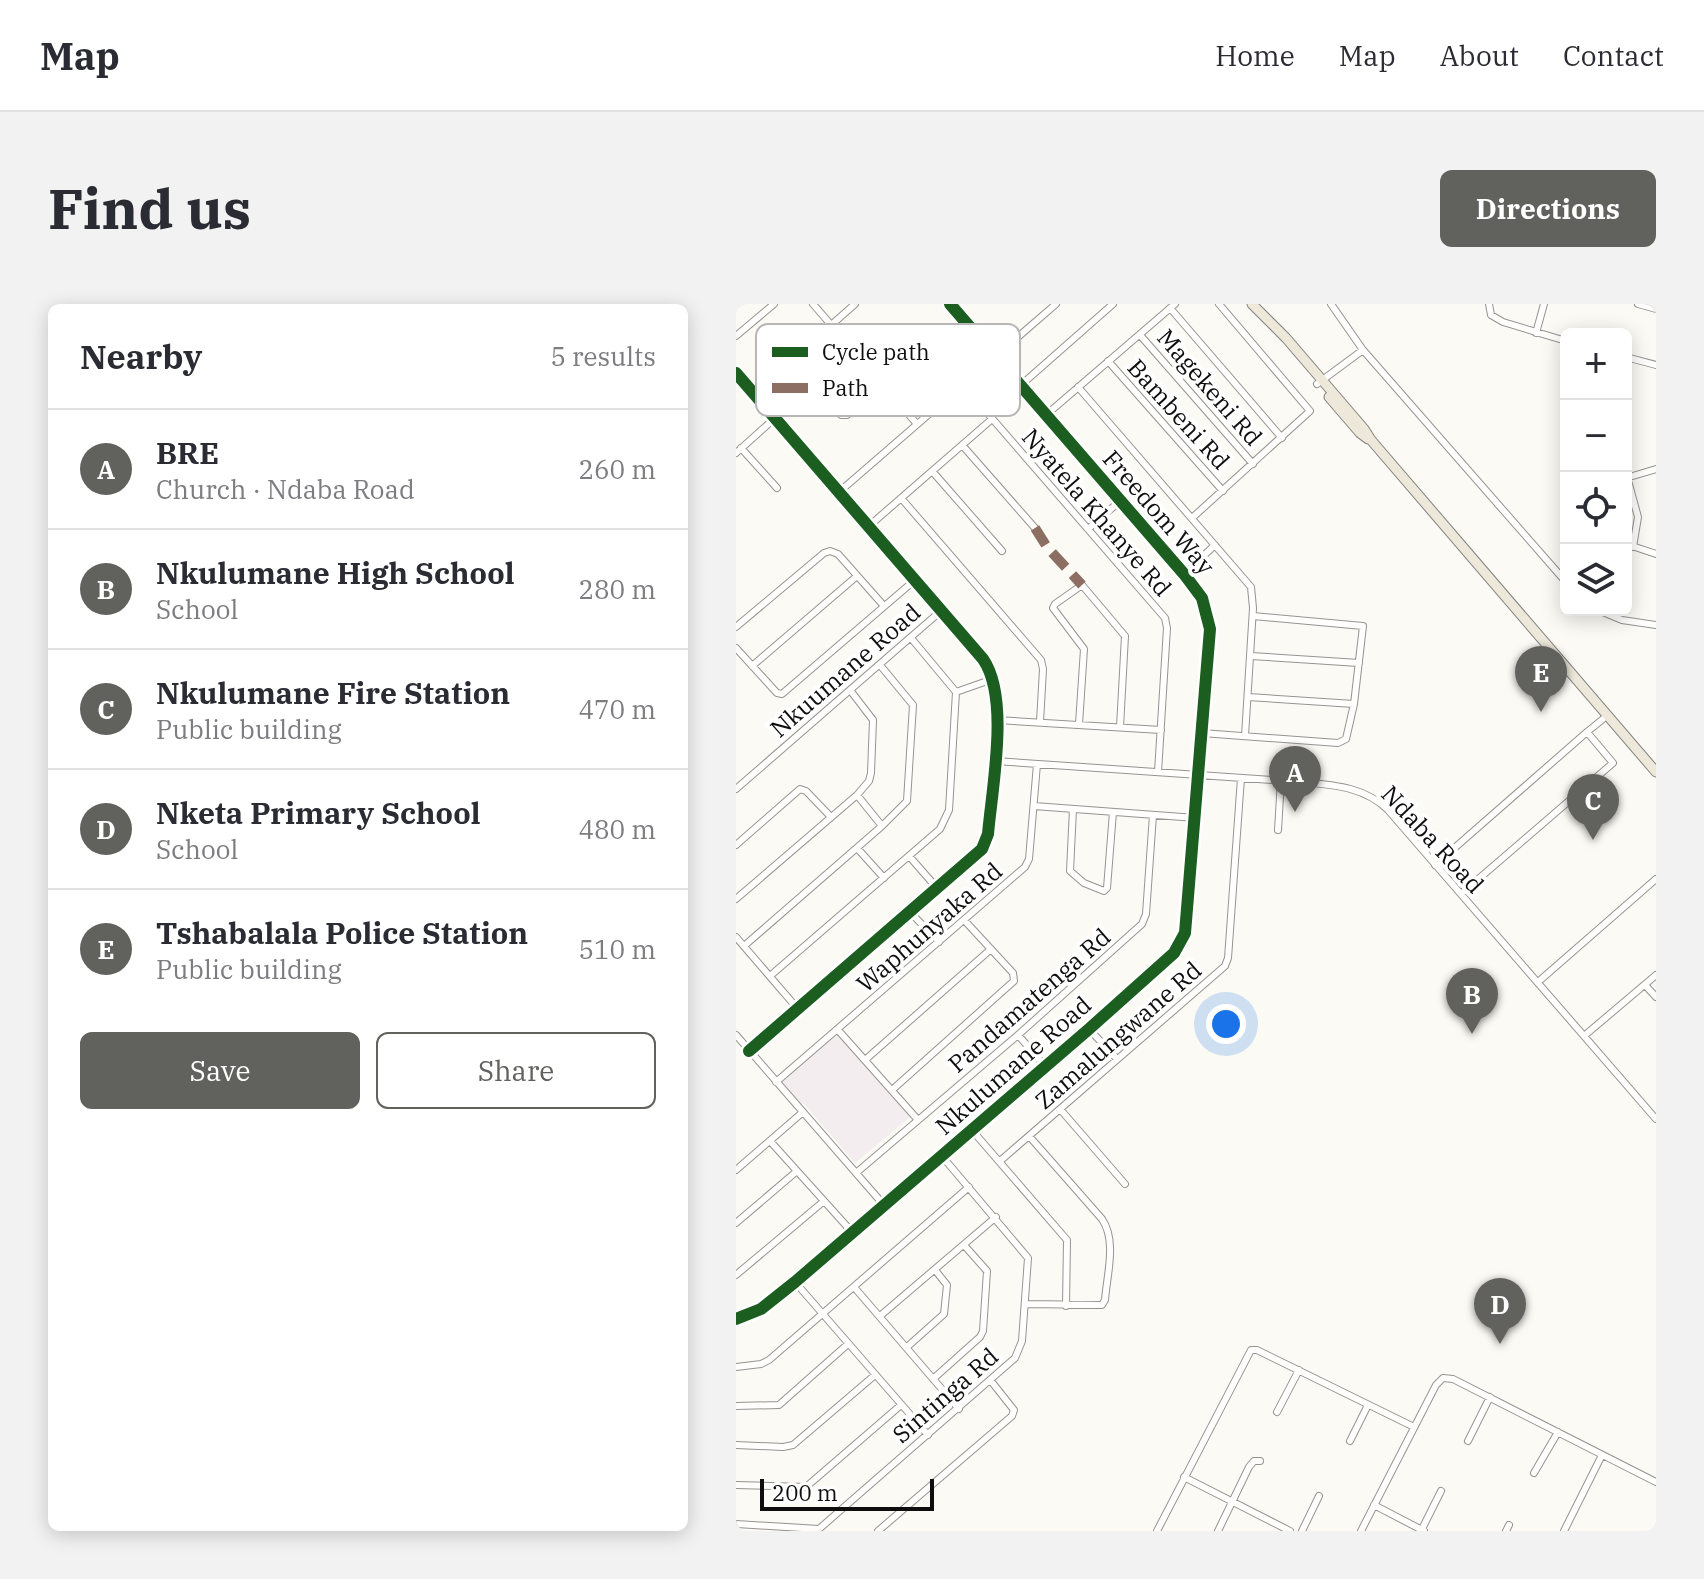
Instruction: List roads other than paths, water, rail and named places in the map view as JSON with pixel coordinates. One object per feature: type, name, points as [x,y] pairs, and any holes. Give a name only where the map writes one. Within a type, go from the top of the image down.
[{"type":"main road","points":[[1252,304],[1276,331],[1281,342],[1319,382],[1360,433],[1371,440],[1656,772]]},
{"type":"street","points":[[736,336],[774,304]]},
{"type":"street","points":[[813,304],[831,324],[855,304]]},
{"type":"street","name":"Freedom Way","points":[[950,304],[967,324]]},
{"type":"street","points":[[1020,335],[1056,304]]},
{"type":"street","points":[[1021,385],[1113,304]]},
{"type":"street","points":[[1192,518],[1310,410],[1219,304]]},
{"type":"street","points":[[1331,304],[1363,350],[1560,575]]},
{"type":"street","points":[[1536,333],[1544,304]]},
{"type":"street","points":[[1638,304],[1656,309]]},
{"type":"street","points":[[1046,415],[1173,306],[1282,438]]},
{"type":"street","points":[[1489,308],[1503,322],[1560,339]]},
{"type":"street","name":"Magekeni Rd","points":[[1140,335],[1253,464]]},
{"type":"street","points":[[1319,382],[1363,350]]},
{"type":"street","points":[[1632,359],[1656,365]]},
{"type":"street","name":"Bambeni Rd","points":[[1108,361],[1223,491]]},
{"type":"street","points":[[736,373],[756,396]]},
{"type":"street","name":"Freedom Way","points":[[1021,385],[1202,598],[1209,621],[1199,775]]},
{"type":"street","points":[[1078,387],[1251,587],[1253,616],[1245,736]]},
{"type":"street","points":[[910,416],[917,424]]},
{"type":"street","points":[[839,492],[926,416]]},
{"type":"street","name":"Nyatela Khanye Rd","points":[[989,416],[1165,618],[1167,628],[1158,772]]},
{"type":"street","points":[[749,1051],[979,853],[988,834],[995,761],[997,720],[993,679],[983,659],[775,418],[739,450],[777,488]]},
{"type":"street","points":[[869,526],[992,419]]},
{"type":"street","points":[[962,445],[1035,528]]},
{"type":"street","points":[[1632,476],[1656,469]]},
{"type":"street","points":[[932,471],[1002,551]]},
{"type":"street","points":[[1632,496],[1638,517],[1632,539]]},
{"type":"street","points":[[901,498],[1040,658],[1043,669],[1040,722]]},
{"type":"street","points":[[1088,529],[1120,501]]},
{"type":"street","points":[[1184,574],[1215,545]]},
{"type":"street","points":[[1632,547],[1656,554]]},
{"type":"street","points":[[736,627],[827,552],[838,554],[884,606]]},
{"type":"street","points":[[752,666],[857,576]]},
{"type":"street","points":[[736,648],[777,693],[782,694],[915,580]]},
{"type":"street","points":[[1079,724],[1083,647],[1053,608],[1082,585],[1125,636],[1120,727]]},
{"type":"street","name":"Nkuumane Road","points":[[736,789],[942,610]]},
{"type":"street","points":[[1202,733],[1342,742],[1347,736],[1364,628],[1361,624],[1253,616]]},
{"type":"street","points":[[1612,616],[1656,625]]},
{"type":"street","points":[[770,976],[940,829],[948,815],[956,692],[911,638]]},
{"type":"street","points":[[1251,656],[1359,663]]},
{"type":"street","points":[[744,946],[907,801],[913,705],[880,665]]},
{"type":"street","points":[[956,692],[993,679]]},
{"type":"street","points":[[736,899],[857,795],[869,781],[873,723],[850,690]]},
{"type":"street","points":[[1248,697],[1354,704]]},
{"type":"street","points":[[1435,865],[1608,715]]},
{"type":"street","points":[[997,720],[1161,730]]},
{"type":"street","points":[[1461,894],[1613,763],[1587,732]]},
{"type":"street","name":"Ndaba Road","points":[[995,761],[1281,780],[1340,786],[1375,798],[1656,1119]]},
{"type":"street","name":"Waphunyaka Rd","points":[[776,1082],[1027,865],[1037,764]]},
{"type":"street","name":"Nkulumane Road","points":[[736,1319],[761,1309],[795,1282],[1089,1029],[1179,947],[1187,923],[1199,775]]},
{"type":"street","name":"Zamalungwane Rd","points":[[1000,1161],[1227,962],[1241,778]]},
{"type":"street","points":[[1278,830],[1281,780]]},
{"type":"street","points":[[736,845],[800,789],[806,791],[831,817]]},
{"type":"street","points":[[857,795],[882,826]]},
{"type":"street","points":[[1034,806],[1196,818]]},
{"type":"street","points":[[1073,809],[1070,871],[1084,883],[1104,891],[1107,888],[1113,812]]},
{"type":"street","name":"Pandamatenga Rd","points":[[856,1173],[1142,924],[1146,914],[1153,815]]},
{"type":"street","points":[[857,848],[884,878]]},
{"type":"street","points":[[909,856],[937,888]]},
{"type":"street","points":[[1538,982],[1656,879]]},
{"type":"street","points":[[910,912],[939,942]]},
{"type":"street","points":[[892,1090],[1012,984],[1015,978],[965,921]]},
{"type":"street","points":[[736,937],[797,1008]]},
{"type":"street","points":[[865,1060],[991,949]]},
{"type":"street","points":[[1584,1036],[1656,975]]},
{"type":"street","points":[[1645,985],[1656,997]]},
{"type":"street","points":[[1089,1029],[1117,1059]]},
{"type":"street","points":[[838,1030],[918,1120]]},
{"type":"street","points":[[736,1035],[883,1204]]},
{"type":"street","points":[[1018,1035],[1045,1066]]},
{"type":"street","points":[[1060,1109],[1125,1184]]},
{"type":"street","points":[[736,1170],[803,1112]]},
{"type":"street","points":[[971,1129],[1067,1240],[1066,1306]]},
{"type":"street","points":[[1026,1304],[1096,1307],[1104,1303],[1110,1233],[1096,1211],[1029,1136]]},
{"type":"street","points":[[770,1141],[852,1232]]},
{"type":"street","name":"Sintinga Rd","points":[[736,1526],[819,1529],[991,1381],[1019,1353],[1028,1258],[941,1155]]},
{"type":"street","points":[[736,1223],[797,1171]]},
{"type":"street","points":[[736,1367],[765,1363],[969,1187]]},
{"type":"street","points":[[736,1275],[824,1201]]},
{"type":"street","points":[[880,1316],[996,1217]]},
{"type":"street","points":[[933,1379],[983,1331],[987,1271],[964,1245]]},
{"type":"street","points":[[907,1347],[944,1314],[947,1285],[935,1270]]},
{"type":"street","points":[[795,1282],[928,1435]]},
{"type":"street","points":[[854,1287],[959,1409]]},
{"type":"street","points":[[736,1406],[779,1405],[848,1344]]},
{"type":"street","points":[[1157,1531],[1249,1352],[1257,1350],[1414,1427]]},
{"type":"street","points":[[1277,1412],[1299,1370]]},
{"type":"street","points":[[736,1445],[793,1445],[875,1375]]},
{"type":"street","points":[[1361,1531],[1436,1385],[1443,1378],[1453,1379],[1490,1397],[1656,1482]]},
{"type":"street","points":[[878,1531],[1012,1416],[1014,1410],[1011,1404],[991,1381]]},
{"type":"street","points":[[1468,1441],[1490,1397]]},
{"type":"street","points":[[736,1485],[806,1487],[901,1405]]},
{"type":"street","points":[[1350,1441],[1368,1405]]},
{"type":"street","points":[[1534,1473],[1558,1432]]},
{"type":"street","points":[[1576,1531],[1566,1529],[1602,1455]]},
{"type":"street","points":[[1218,1531],[1249,1467],[1254,1461],[1260,1461]]},
{"type":"street","points":[[1184,1477],[1290,1531]]},
{"type":"street","points":[[1374,1505],[1422,1531],[1441,1491]]},
{"type":"street","points":[[1302,1531],[1319,1496]]},
{"type":"place","name":"Tshabalala Police Station","points":[[1541,712]]},
{"type":"place","name":"BRE","points":[[1295,812]]},
{"type":"place","name":"Nkulumane Fire Station","points":[[1593,840]]},
{"type":"place","name":"Nkulumane High School","points":[[1472,1034]]},
{"type":"place","name":"Nketa Primary School","points":[[1500,1344]]}]
